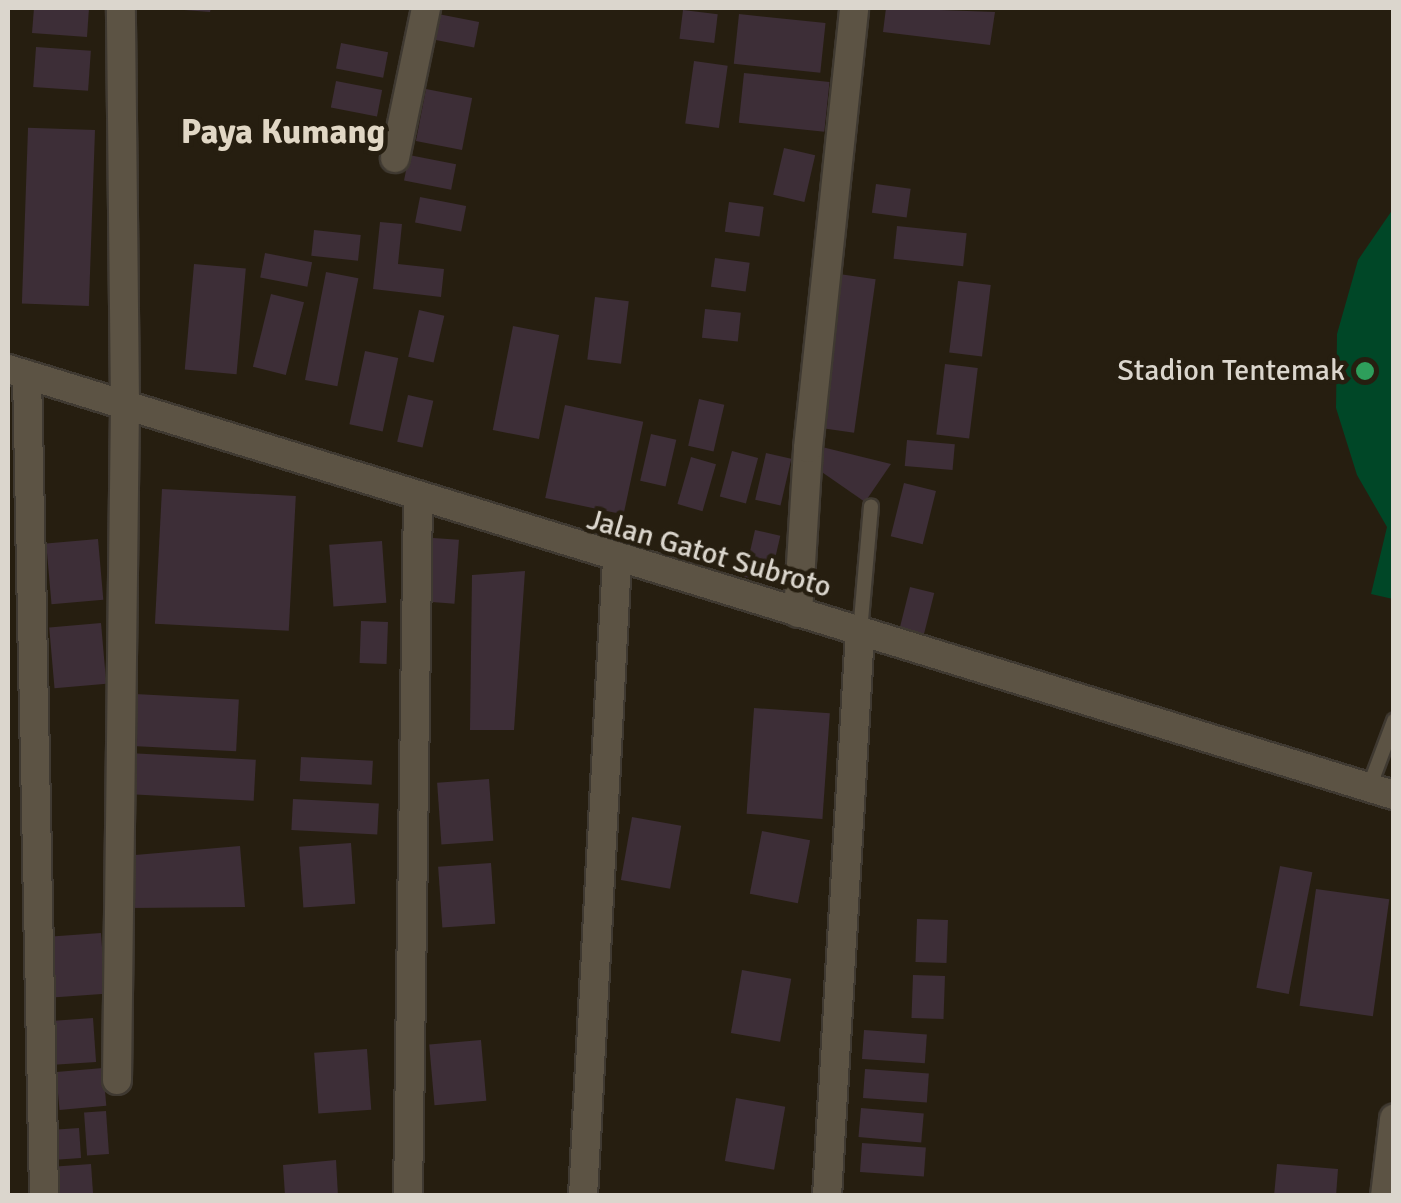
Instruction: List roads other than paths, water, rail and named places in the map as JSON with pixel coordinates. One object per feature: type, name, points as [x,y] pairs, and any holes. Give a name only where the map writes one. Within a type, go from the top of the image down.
[{"type":"street","points":[[117,1080],[125,403],[122,8]]},
{"type":"street","points":[[395,158],[426,8]]},
{"type":"street","points":[[798,614],[808,448],[854,8]]},
{"type":"street","points":[[17,372],[44,1196]]},
{"type":"street","name":"Jalan Gatot Subroto","points":[[17,372],[125,403],[418,500],[1381,791]]},
{"type":"street","points":[[408,1196],[418,500]]},
{"type":"street","points":[[583,1196],[617,560]]},
{"type":"street","points":[[827,1196],[860,632]]},
{"type":"street","points":[[1386,1196],[1394,1119]]},
{"type":"lane","points":[[860,632],[871,506]]},
{"type":"lane","points":[[1381,791],[1394,721]]},
{"type":"place","name":"Stadion Tentemak","points":[[1365,371]]},
{"type":"district","name":"Paya Kumang","points":[[283,132]]}]
